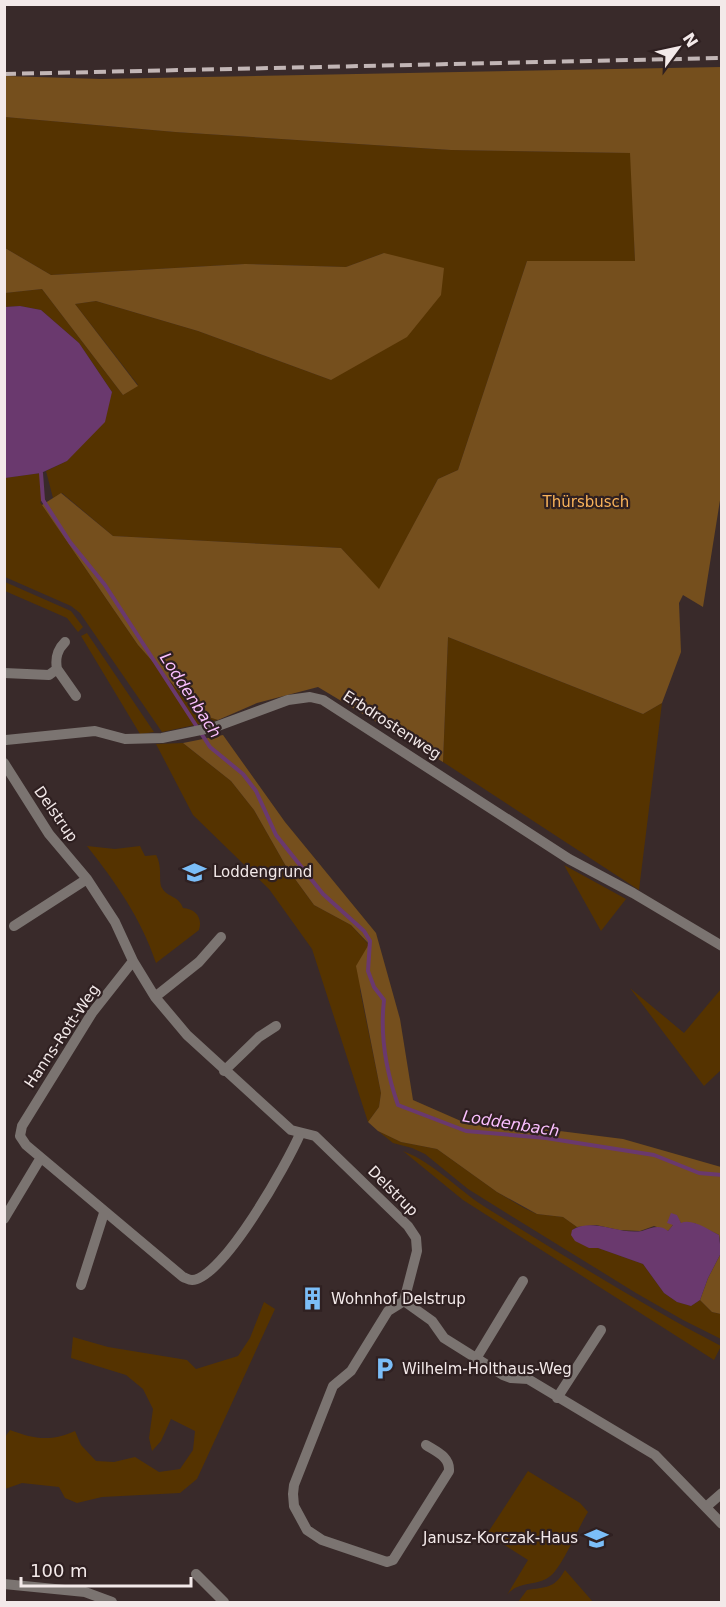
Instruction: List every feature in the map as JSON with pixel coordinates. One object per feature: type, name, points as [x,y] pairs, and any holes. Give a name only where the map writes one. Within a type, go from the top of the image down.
[{"type":"street","points":[[65,642],[56,655],[57,669],[76,696]]},
{"type":"street","points":[[4,673],[49,675],[57,669]]},
{"type":"street","name":"Erbdrostenweg","points":[[5,741],[95,731],[125,739],[162,738],[215,727],[288,700],[310,697],[324,700],[569,859],[633,893],[722,946]]},
{"type":"street","name":"Delstrup","points":[[4,763],[49,834],[87,879],[115,922],[133,962],[155,997],[187,1035],[291,1131],[315,1136],[408,1226],[416,1238],[417,1251],[404,1301]]},
{"type":"street","points":[[14,926],[87,879]]},
{"type":"street","points":[[155,997],[199,962],[221,937]]},
{"type":"street","name":"Hanns-Rott-Weg","points":[[133,962],[92,1013],[22,1126],[20,1136],[26,1145],[183,1278],[193,1280],[204,1274],[229,1250],[264,1201],[290,1157],[300,1134]]},
{"type":"street","points":[[224,1071],[259,1037],[276,1026]]},
{"type":"street","points":[[4,1219],[40,1159]]},
{"type":"street","points":[[81,1285],[104,1213]]},
{"type":"street","points":[[477,1357],[523,1281]]},
{"type":"street","points":[[426,1445],[447,1459],[450,1464],[449,1471],[393,1560],[387,1562],[322,1540],[307,1530],[294,1506],[294,1485],[333,1386],[351,1371],[388,1311],[404,1301],[432,1321],[444,1338],[503,1375],[528,1379],[660,1459],[722,1524]]},
{"type":"street","points":[[557,1398],[601,1330]]},
{"type":"street","points":[[706,1507],[722,1493]]},
{"type":"street","points":[[196,1574],[224,1602]]},
{"type":"street","points":[[4,1584],[85,1592],[112,1602]]},
{"type":"shaded area","points":[[5,117],[175,132],[451,150],[631,153],[635,261],[527,261],[458,470],[438,479],[379,590],[341,548],[113,536],[62,493],[53,498],[46,471],[67,461],[112,392],[79,343],[41,310],[20,306],[5,307],[5,293],[42,289],[123,395],[138,385],[75,304],[96,301],[198,331],[331,380],[384,253],[346,267],[245,264],[51,275],[5,248]]},
{"type":"shaded area","points":[[20,306],[41,310],[79,343],[112,392],[105,422],[67,461],[41,473],[5,478],[5,307]]},
{"type":"shaded area","points":[[41,473],[43,500],[40,502],[138,645],[199,714],[218,720],[162,732],[80,613],[71,606],[5,577],[4,478]]},
{"type":"shaded area","points":[[5,582],[71,611],[83,627],[78,632],[67,618],[5,591]]},
{"type":"shaded area","points":[[87,633],[154,732],[140,734],[81,636]]},
{"type":"shaded area","points":[[448,637],[643,714],[662,703],[639,890],[443,762]]},
{"type":"shaded area","points":[[183,743],[231,781],[254,810],[287,868],[314,905],[351,925],[369,945],[360,990],[381,1093],[379,1107],[368,1122],[312,949],[269,889],[193,815],[156,744]]},
{"type":"shaded area","points":[[87,846],[115,849],[140,846],[145,856],[156,855],[162,888],[183,908],[197,915],[200,921],[199,930],[156,963],[143,931],[127,902]]},
{"type":"shaded area","points":[[564,865],[626,899],[601,931]]},
{"type":"shaded area","points":[[630,988],[684,1033],[721,989],[721,1070],[704,1086]]},
{"type":"shaded area","points":[[378,1131],[401,1142],[437,1149],[497,1192],[524,1208],[537,1214],[563,1217],[577,1227],[572,1230],[589,1248],[598,1248],[643,1264],[664,1293],[677,1302],[691,1306],[700,1300],[712,1312],[721,1314],[721,1339],[636,1293],[468,1189],[425,1154],[393,1143]]},
{"type":"shaded area","points":[[403,1151],[425,1162],[485,1207],[573,1261],[721,1346],[714,1360],[463,1200]]},
{"type":"shaded area","points":[[671,1213],[677,1215],[681,1223],[695,1223],[719,1235],[721,1253],[700,1300],[691,1306],[677,1302],[664,1293],[643,1264],[598,1248],[589,1248],[575,1241],[571,1235],[572,1230],[589,1225],[633,1232],[658,1227],[668,1231],[673,1225],[667,1223]]},
{"type":"shaded area","points":[[264,1302],[275,1309],[197,1479],[180,1493],[102,1497],[77,1503],[65,1498],[59,1487],[22,1483],[5,1489],[5,1437],[10,1430],[42,1438],[58,1437],[75,1431],[81,1445],[96,1461],[114,1462],[135,1457],[159,1472],[180,1469],[193,1450],[195,1431],[171,1419],[161,1441],[152,1451],[149,1438],[153,1409],[143,1389],[126,1375],[71,1358],[73,1337],[108,1347],[187,1360],[196,1369],[238,1356],[250,1338]]},
{"type":"shaded area","points":[[528,1471],[580,1503],[588,1512],[554,1573],[544,1580],[517,1587],[507,1595],[528,1560],[487,1534]]},
{"type":"shaded area","points":[[565,1570],[593,1602],[518,1602],[527,1590],[553,1584]]},
{"type":"green space","name":"Thürsbusch","points":[[721,67],[721,494],[703,607],[683,595],[679,603],[681,652],[662,703],[643,714],[448,637],[443,762],[318,687],[257,703],[218,720],[199,714],[138,645],[42,505],[61,493],[113,536],[341,548],[379,589],[438,479],[458,470],[527,261],[635,261],[630,153],[451,150],[175,132],[5,117],[5,76],[101,79]]},
{"type":"green space","points":[[5,248],[51,275],[245,264],[346,267],[384,253],[444,268],[441,295],[407,337],[331,380],[198,331],[96,301],[75,304],[138,386],[123,395],[42,289],[5,293]]},
{"type":"green space","points":[[223,735],[285,822],[376,933],[400,1019],[413,1100],[470,1125],[528,1127],[623,1139],[721,1167],[721,1247],[719,1235],[694,1223],[681,1223],[678,1219],[668,1231],[654,1226],[640,1231],[619,1230],[596,1225],[577,1227],[563,1217],[537,1214],[497,1192],[437,1149],[401,1142],[378,1131],[368,1122],[379,1107],[381,1093],[356,966],[369,944],[351,925],[314,905],[287,868],[254,810],[231,781],[183,743]]},
{"type":"green space","points":[[721,1253],[721,1314],[712,1312],[700,1300]]},
{"type":"waterway","name":"Loddenbach","points":[[41,473],[43,500],[70,542],[105,585],[210,747],[243,774],[256,791],[276,835],[323,894],[364,931],[370,941],[368,971],[374,987],[384,1000],[385,1053],[398,1105],[466,1131],[546,1138],[654,1155],[699,1173],[722,1175]]},
{"type":"railway","points":[[4,74],[722,58]]},
{"type":"place","name":"Loddengrund","points":[[195,872]]},
{"type":"place","name":"Wohnhof Delstrup","points":[[313,1299]]},
{"type":"place","name":"Wilhelm-Holthaus-Weg","points":[[384,1369]]},
{"type":"place","name":"Janusz-Korczak-Haus","points":[[596,1538]]}]
